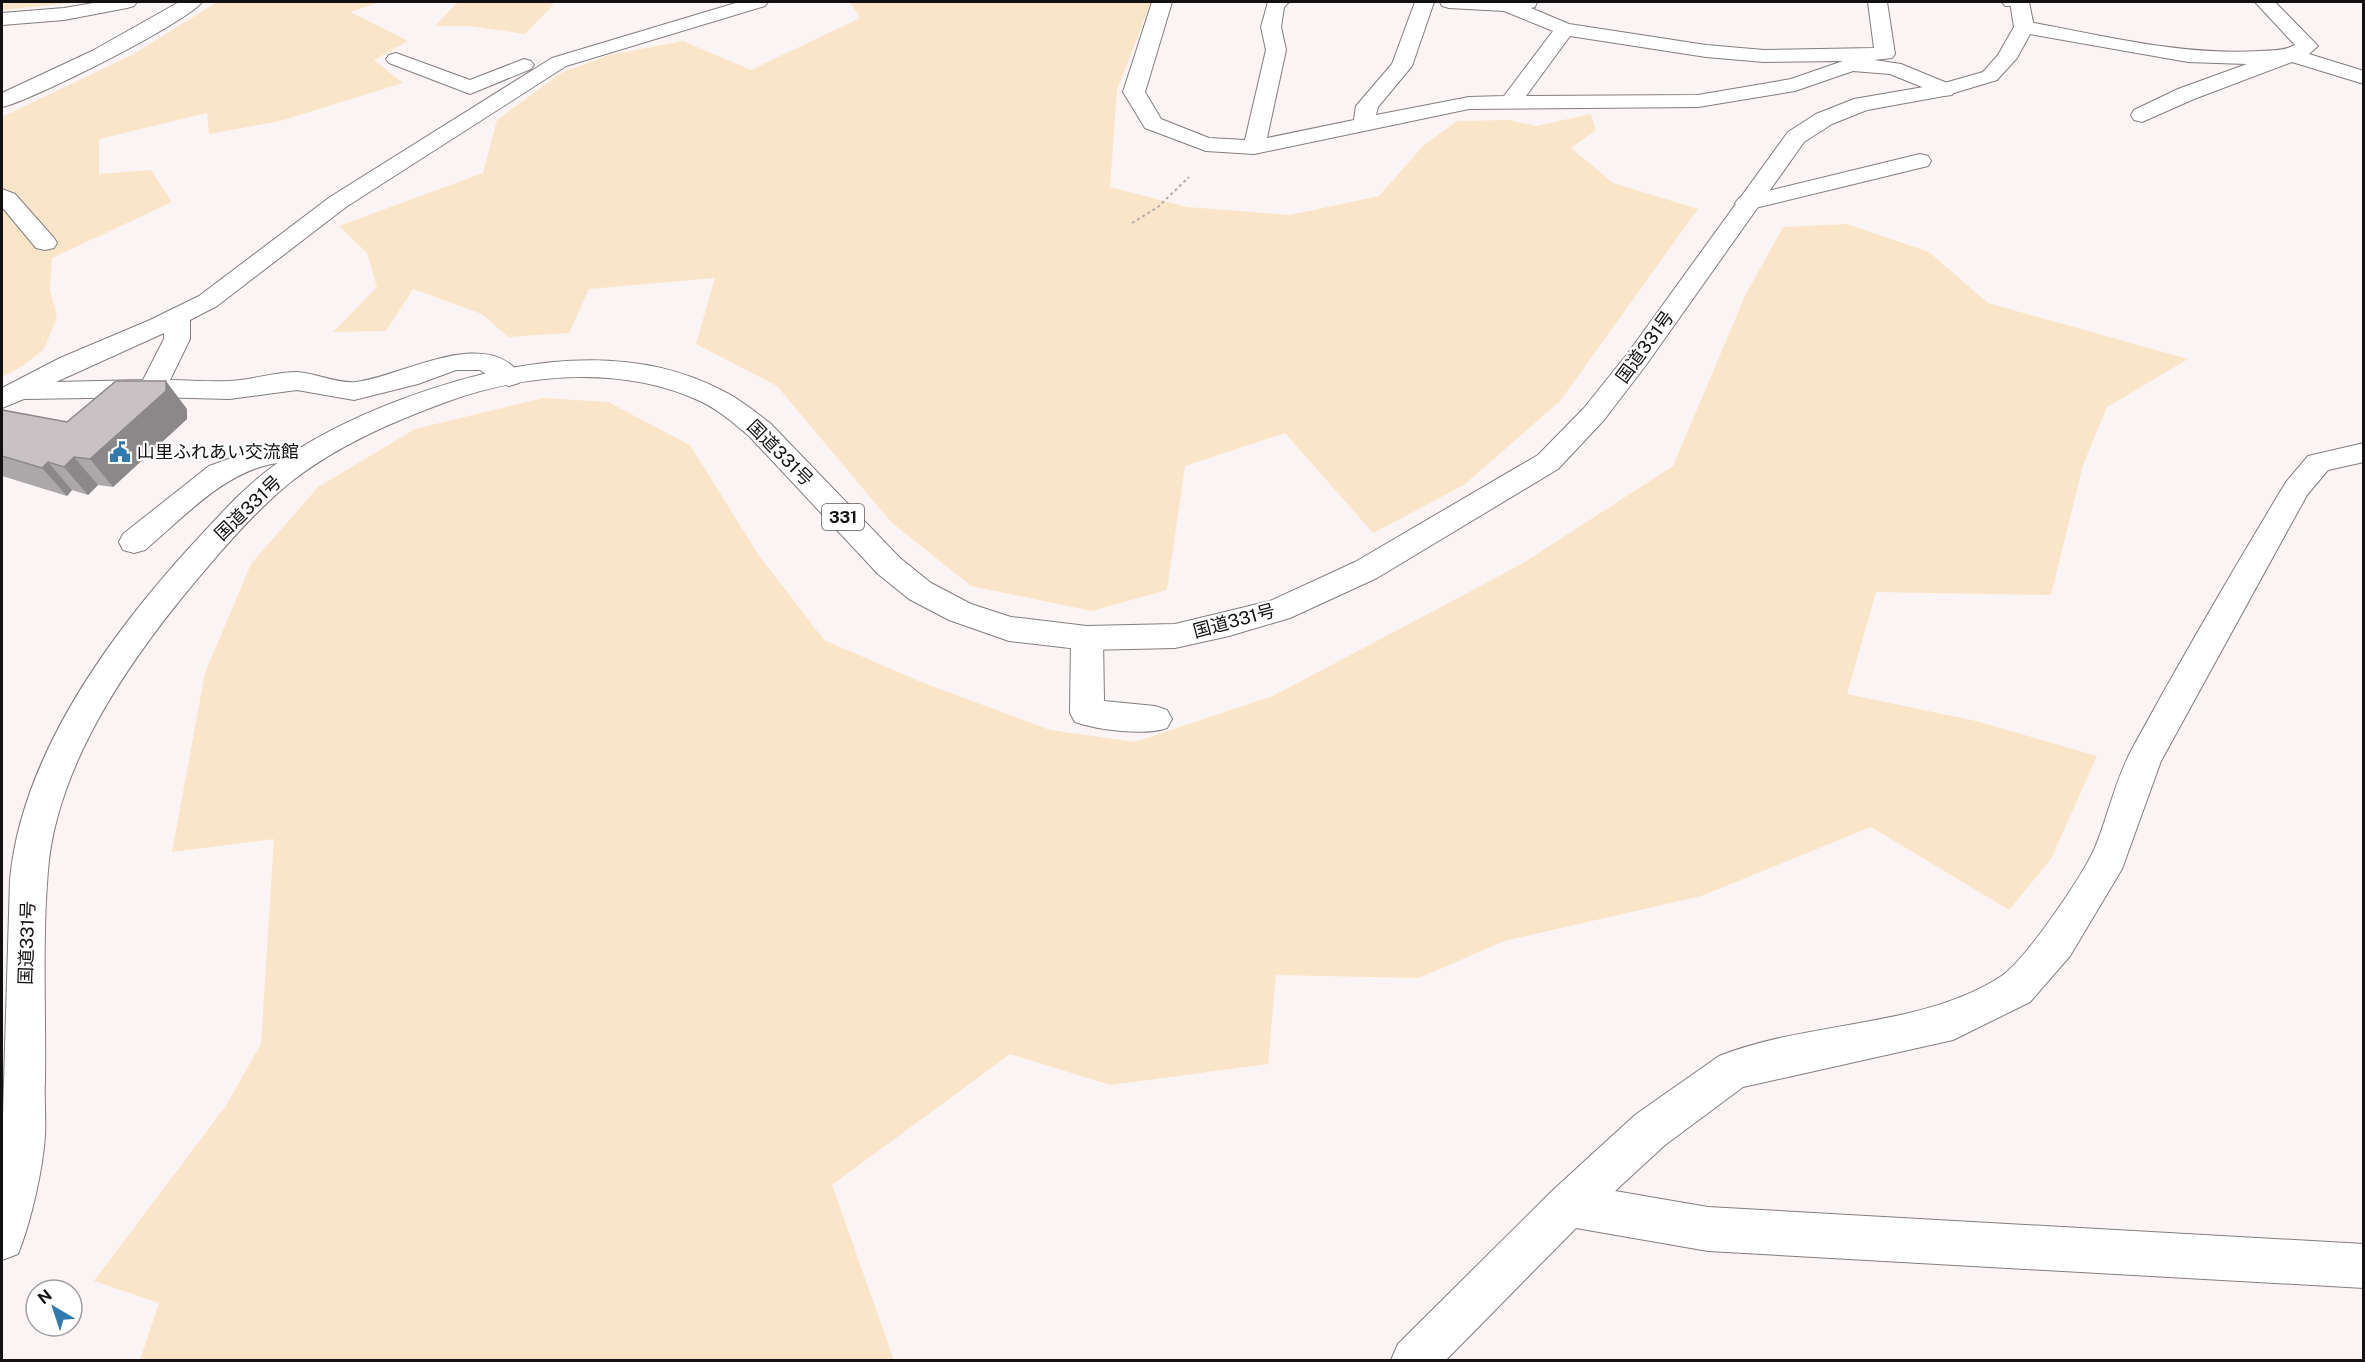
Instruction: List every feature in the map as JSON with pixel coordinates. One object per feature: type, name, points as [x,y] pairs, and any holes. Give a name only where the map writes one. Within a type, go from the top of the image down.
[{"type":"main road","points":[[5,19],[30,2]]},
{"type":"main road","points":[[5,19],[64,14],[127,2]]},
{"type":"main road","points":[[2,101],[67,73],[135,38],[192,2]]},
{"type":"main road","points":[[9,395],[69,364],[177,318],[208,301],[338,202],[559,62],[759,2]]},
{"type":"main road","points":[[1162,2],[1134,92],[1153,123],[1206,144],[1254,147],[1469,104],[1698,101],[1795,85],[1851,65],[1894,68],[1944,90]]},
{"type":"main road","points":[[1254,147],[1276,50],[1271,27],[1275,5],[1279,2]]},
{"type":"main road","points":[[1364,126],[1367,106],[1402,66],[1424,2]]},
{"type":"main road","points":[[1449,2],[1508,5],[1535,2]]},
{"type":"main road","points":[[1508,5],[1565,29],[1706,51],[1764,56],[1884,54],[1878,2]]},
{"type":"main road","points":[[2142,115],[2186,94],[2291,54],[2308,45],[2265,2]]},
{"type":"main road","points":[[2019,8],[2188,56],[2232,59],[2291,54],[2364,78]]},
{"type":"main road","name":"国道331号","points":[[2,1238],[23,1149],[25,971],[30,861],[51,785],[69,741],[93,698],[128,642],[167,591],[261,492],[307,456],[356,428],[395,411],[456,389],[509,377],[561,370],[600,369],[660,377],[711,395],[760,430],[889,566],[920,591],[960,612],[1009,629],[1087,638],[1175,636],[1229,624],[1279,610],[1366,570],[1548,462],[1594,414],[1637,359],[1796,137],[1824,119],[1862,104],[1944,90],[1990,76],[2007,58],[2019,8]]},
{"type":"main road","points":[[1511,102],[1565,29]]},
{"type":"main road","points":[[396,59],[470,88],[542,56],[559,62]]},
{"type":"main road","points":[[1747,203],[1920,161]]},
{"type":"main road","points":[[2,196],[45,243]]},
{"type":"main road","points":[[152,388],[177,339],[177,318]]},
{"type":"main road","points":[[9,395],[152,388],[229,390],[297,381],[354,391],[408,378],[454,362],[486,362],[509,377]]},
{"type":"main road","points":[[1414,1360],[1568,1205],[1650,1130],[1733,1070],[1953,1021],[2016,989],[2056,944],[2109,858],[2144,759],[2296,489],[2318,463],[2364,452]]},
{"type":"main road","points":[[134,542],[219,473],[270,454],[307,456]]},
{"type":"main road","points":[[1087,638],[1087,713],[1155,719]]},
{"type":"main road","points":[[1568,1205],[1708,1229],[2364,1266]]},
{"type":"path","points":[[1132,223],[1158,207],[1186,180],[1231,146]]},
{"type":"shaded area","points":[[2,2],[80,2],[2,10]]},
{"type":"shaded area","points":[[217,2],[380,2],[350,12],[408,41],[374,60],[403,83],[280,121],[209,134],[207,113],[99,139],[99,174],[151,170],[172,202],[52,258],[50,290],[57,317],[44,349],[24,365],[2,377],[2,117],[134,54]]},
{"type":"shaded area","points":[[458,2],[552,2],[553,5],[525,34],[469,26],[435,26]]},
{"type":"shaded area","points":[[850,2],[1151,2],[1117,90],[1110,187],[1187,207],[1290,215],[1379,196],[1423,146],[1457,121],[1510,120],[1536,126],[1591,114],[1596,130],[1571,148],[1613,183],[1698,209],[1560,401],[1464,485],[1373,533],[1285,433],[1185,466],[1167,590],[1092,611],[971,586],[891,522],[777,386],[696,344],[715,278],[589,289],[569,333],[508,337],[482,314],[413,289],[386,331],[333,332],[377,287],[367,253],[339,226],[483,173],[497,120],[561,73],[609,55],[683,41],[751,70],[860,18]]},
{"type":"shaded area","points":[[1847,224],[1929,252],[1988,303],[2188,359],[2107,407],[2083,465],[2051,595],[1876,592],[1847,694],[1976,721],[2097,756],[2051,859],[2009,910],[1871,827],[1701,896],[1504,941],[1419,978],[1276,975],[1268,1064],[1110,1085],[1010,1054],[832,1185],[894,1360],[140,1360],[159,1303],[94,1281],[225,1107],[261,1044],[274,839],[172,852],[205,673],[251,564],[318,487],[415,429],[543,398],[608,402],[690,445],[758,554],[824,640],[921,682],[1050,730],[1135,742],[1273,696],[1520,565],[1673,466],[1745,296],[1783,227]]},
{"type":"building","points":[[116,381],[166,381],[166,391],[90,459],[74,457],[64,467],[48,462],[42,468],[2,456],[2,410],[67,422]]},
{"type":"place","name":"山里ふれあい交流館","points":[[120,452]]}]
